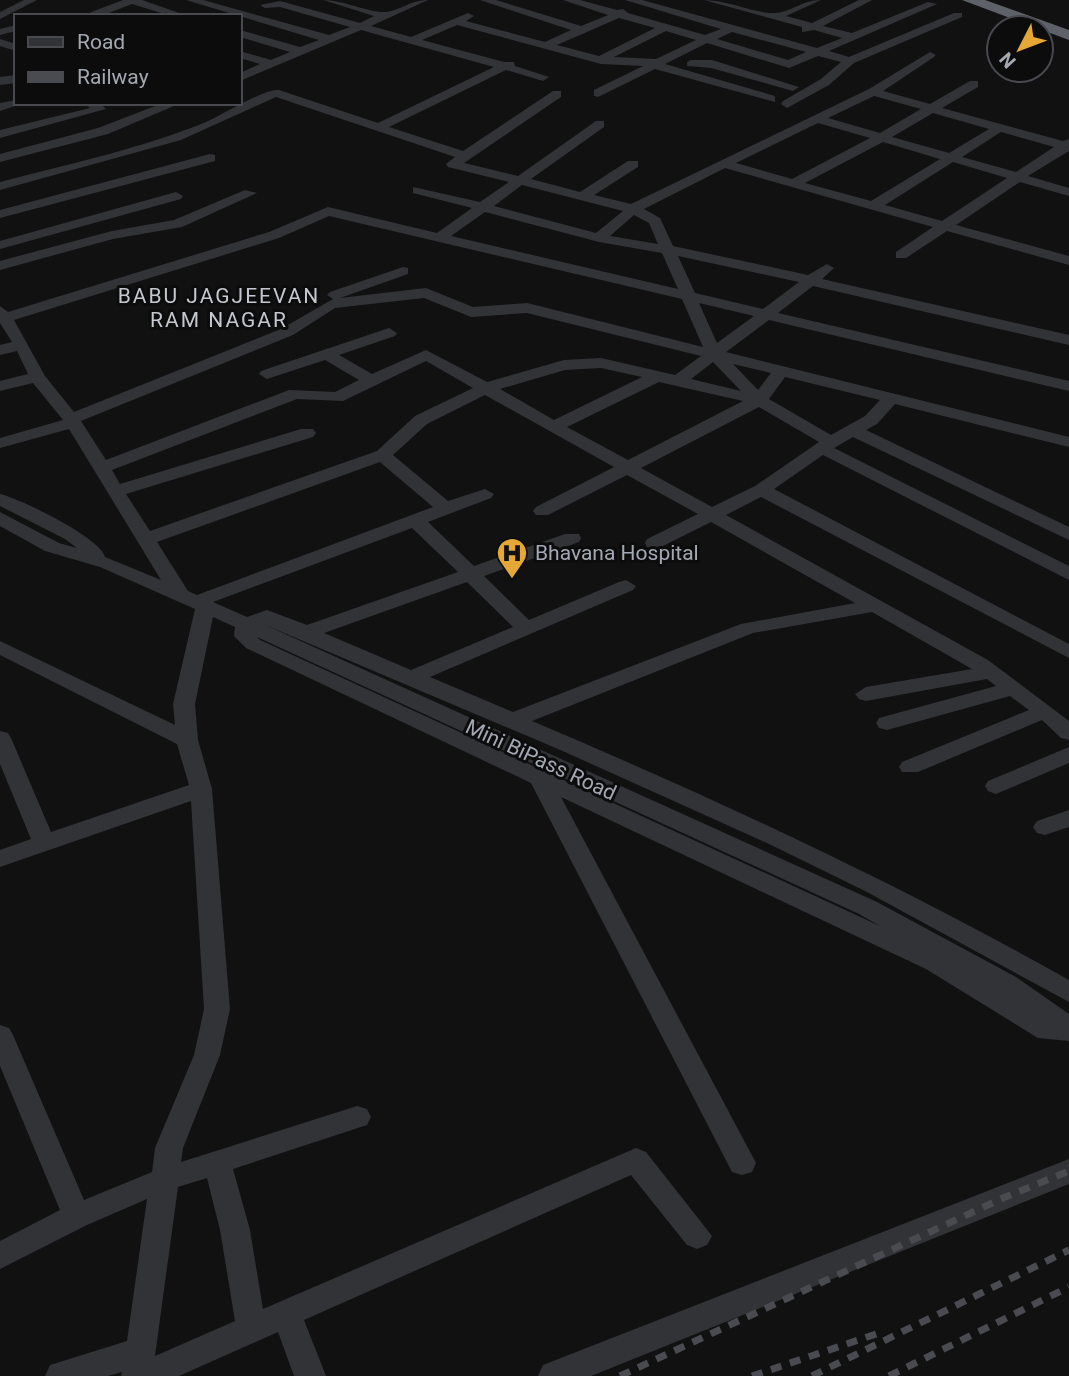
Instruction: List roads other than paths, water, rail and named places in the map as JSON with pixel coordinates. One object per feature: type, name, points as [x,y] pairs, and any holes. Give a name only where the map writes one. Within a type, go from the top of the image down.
[{"type":"highway","points":[[970,0],[1069,35]]},
{"type":"highway","points":[[954,7],[985,16]]},
{"type":"street","points":[[0,16],[32,0]]},
{"type":"street","points":[[94,14],[132,0],[177,14]]},
{"type":"street","points":[[191,0],[235,14]]},
{"type":"street","points":[[285,6],[302,0]]},
{"type":"street","points":[[328,0],[386,16]]},
{"type":"street","points":[[388,0],[408,6]]},
{"type":"street","points":[[242,76],[423,0]]},
{"type":"street","points":[[568,0],[789,64],[851,36],[932,5]]},
{"type":"street","points":[[630,0],[649,2],[708,22],[850,61]]},
{"type":"street","points":[[675,12],[707,0],[885,47]]},
{"type":"street","points":[[708,22],[758,0]]},
{"type":"street","points":[[744,31],[816,0]]},
{"type":"street","points":[[781,41],[867,0]]},
{"type":"street","points":[[413,40],[458,22],[490,1],[582,30]]},
{"type":"street","points":[[240,14],[263,2],[285,6],[543,77]]},
{"type":"street","points":[[547,46],[649,2]]},
{"type":"street","points":[[786,104],[825,82],[832,73],[850,61],[885,47],[954,7]]},
{"type":"street","points":[[242,16],[329,39]]},
{"type":"street","points":[[458,22],[601,60],[657,64],[771,99]]},
{"type":"street","points":[[601,60],[664,28]]},
{"type":"street","points":[[598,93],[732,28]]},
{"type":"street","points":[[242,34],[300,51]]},
{"type":"street","points":[[242,55],[272,64]]},
{"type":"street","points":[[599,237],[633,209],[873,92],[930,55]]},
{"type":"street","points":[[379,127],[524,57]]},
{"type":"street","points":[[691,64],[712,64],[798,84],[756,107]]},
{"type":"street","points":[[794,183],[883,138],[974,84]]},
{"type":"street","points":[[873,92],[1067,145]]},
{"type":"street","points":[[0,186],[140,148],[247,110],[275,93],[465,156]]},
{"type":"street","points":[[558,94],[453,164],[633,209],[655,221],[664,249],[714,354],[759,400],[826,445],[1069,574]]},
{"type":"street","points":[[0,134],[100,109],[94,105]]},
{"type":"street","points":[[0,158],[103,131],[165,105]]},
{"type":"street","points":[[817,119],[1069,192]]},
{"type":"street","points":[[439,238],[600,124]]},
{"type":"street","points":[[873,206],[948,156],[999,128]]},
{"type":"street","points":[[901,255],[1067,145]]},
{"type":"street","points":[[0,214],[210,158]]},
{"type":"street","points":[[724,163],[1069,261]]},
{"type":"street","points":[[581,197],[633,164]]},
{"type":"street","points":[[418,190],[599,237],[810,280],[1069,340]]},
{"type":"street","points":[[0,266],[112,235],[177,224],[250,193]]},
{"type":"street","points":[[0,246],[176,196]]},
{"type":"street","points":[[141,1368],[169,1148],[207,1055],[218,1009],[201,789],[187,740],[184,704],[194,602],[146,539],[72,421],[37,377],[22,345],[3,318],[274,235],[328,211],[1069,386]]},
{"type":"street","points":[[679,380],[827,268]]},
{"type":"street","points":[[304,321],[298,308],[403,271]]},
{"type":"street","points":[[0,443],[72,421],[287,332],[331,304],[426,293],[471,312],[527,308],[1069,442]]},
{"type":"street","points":[[267,374],[389,333]]},
{"type":"street","points":[[605,364],[644,337]]},
{"type":"street","points":[[0,349],[22,345]]},
{"type":"street","points":[[326,354],[371,380]]},
{"type":"street","points":[[102,468],[295,394],[337,397],[426,355],[991,672],[1045,711],[1069,733]]},
{"type":"street","points":[[146,539],[383,455],[421,420],[486,388],[564,365],[605,364],[759,400]]},
{"type":"street","points":[[542,511],[629,469],[759,400],[781,371]]},
{"type":"street","points":[[553,427],[658,376]]},
{"type":"street","points":[[0,386],[37,377]]},
{"type":"street","points":[[654,543],[761,490],[826,445],[871,420],[891,398]]},
{"type":"street","points":[[853,430],[1069,534]]},
{"type":"street","points":[[116,491],[307,433]]},
{"type":"street","points":[[383,455],[445,508]]},
{"type":"street","points":[[761,490],[1069,652]]},
{"type":"street","points":[[194,602],[485,494]]},
{"type":"street","points":[[0,499],[72,535],[107,563]]},
{"type":"street","points":[[416,521],[526,628]]},
{"type":"street","name":"Mini BiPass Road","points":[[2,522],[52,547],[107,563],[246,624],[868,908],[1007,984],[1069,1030]]},
{"type":"street","points":[[305,632],[572,538]]},
{"type":"street","points":[[410,678],[626,586]]},
{"type":"street","points":[[512,722],[748,628],[873,606]]},
{"type":"street","points":[[1069,992],[1005,954],[821,860],[659,785],[267,616],[246,624],[244,636],[253,644],[935,962],[1047,1031],[1069,1030]]},
{"type":"street","points":[[2,650],[187,740]]},
{"type":"street","points":[[866,694],[991,672]]},
{"type":"street","points":[[887,723],[1014,688]]},
{"type":"street","points":[[910,767],[1045,711]]},
{"type":"street","points":[[0,738],[44,842]]},
{"type":"street","points":[[996,786],[1069,754]]},
{"type":"street","points":[[540,778],[742,1163]]},
{"type":"street","points":[[0,859],[201,789]]},
{"type":"street","points":[[1045,827],[1069,818]]},
{"type":"street","points":[[0,1035],[77,1216]]},
{"type":"street","points":[[0,1256],[77,1216],[163,1180],[356,1117]]},
{"type":"street","points":[[61,1376],[141,1368],[251,1329],[636,1160],[697,1236]]},
{"type":"street","points":[[218,1164],[235,1230],[251,1329]]},
{"type":"street","points":[[554,1376],[1069,1171]]},
{"type":"street","points":[[286,1314],[310,1376]]},
{"type":"railway","points":[[620,1376],[1003,1198],[1069,1171]]},
{"type":"railway","points":[[812,1376],[1069,1250]]},
{"type":"railway","points":[[889,1376],[1069,1287]]},
{"type":"railway","points":[[752,1376],[882,1332]]},
{"type":"place","name":"Bhavana Hospital","points":[[512,580]]},
{"type":"district","name":"BABU JAGJEEVAN RAM NAGAR","points":[[219,308]]}]
